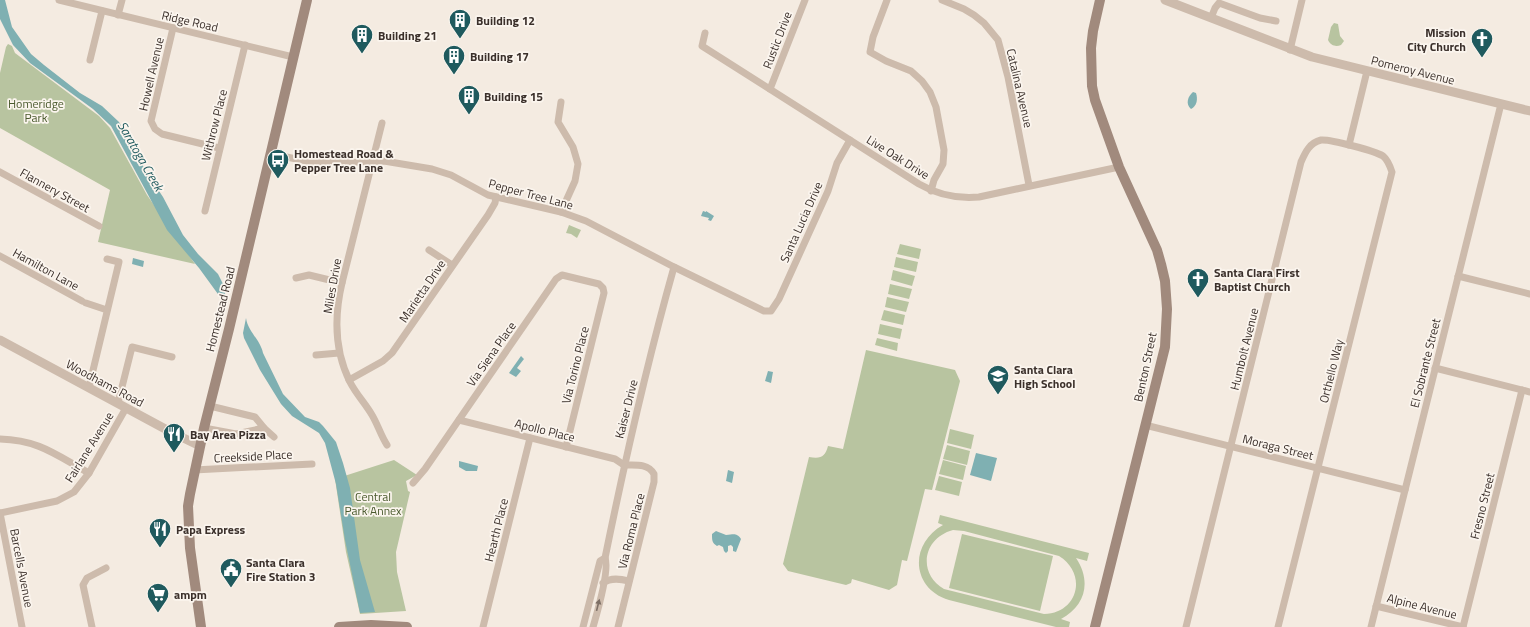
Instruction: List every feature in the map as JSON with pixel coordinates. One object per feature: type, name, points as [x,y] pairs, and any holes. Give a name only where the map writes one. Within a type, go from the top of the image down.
[{"type":"main road","name":"Homestead Road","points":[[201,627],[188,525],[188,506],[194,470],[307,0]]},
{"type":"main road","name":"Benton Street","points":[[1095,627],[1164,346],[1168,312],[1165,281],[1157,250],[1119,167],[1095,100],[1092,86],[1091,48],[1100,0]]},
{"type":"main road","points":[[339,627],[371,625],[407,627]]},
{"type":"street","name":"Ridge Road","points":[[59,0],[293,57]]},
{"type":"street","points":[[118,14],[122,0]]},
{"type":"street","name":"Rustic Drive","points":[[770,89],[805,0]]},
{"type":"street","points":[[887,0],[873,37],[870,52],[911,72],[922,81],[930,92],[936,107],[944,150],[944,164],[934,180],[931,191]]},
{"type":"street","name":"Catalina Avenue","points":[[942,0],[974,15],[984,23],[998,40],[1008,77],[1029,185]]},
{"type":"street","name":"Pomeroy Avenue","points":[[1165,0],[1180,3],[1211,18],[1290,50],[1312,57],[1530,111]]},
{"type":"street","points":[[1290,50],[1302,0]]},
{"type":"street","points":[[1211,18],[1219,3],[1260,18],[1276,21]]},
{"type":"street","points":[[90,60],[102,11]]},
{"type":"street","name":"Howell Avenue","points":[[173,28],[151,121],[155,129],[162,134],[219,148]]},
{"type":"street","name":"Live Oak Drive","points":[[705,33],[702,46],[931,191],[956,197],[968,198],[1119,167]]},
{"type":"street","name":"Withrow Place","points":[[205,211],[245,45]]},
{"type":"street","points":[[1349,145],[1367,71]]},
{"type":"street","points":[[560,102],[558,122],[573,147],[578,164],[575,181],[561,212]]},
{"type":"street","name":"El Sobrante Street","points":[[1371,627],[1501,104]]},
{"type":"street","name":"Miles Drive","points":[[382,123],[337,304],[336,328],[339,352],[350,380],[358,396],[372,414],[387,445]]},
{"type":"street","name":"Santa Lucia Drive","points":[[771,311],[779,299],[828,191],[837,163],[850,140]]},
{"type":"street","name":"Humbolt Avenue","points":[[1186,627],[1304,154],[1308,147],[1320,140],[1330,140],[1349,145]]},
{"type":"street","name":"Orthello Way","points":[[1278,627],[1392,172],[1387,160],[1383,156],[1376,152],[1349,145]]},
{"type":"street","name":"Pepper Tree Lane","points":[[271,154],[312,162],[398,162],[432,169],[459,178],[486,194],[561,212],[586,221],[674,267],[764,311],[771,311]]},
{"type":"street","name":"Flannery Street","points":[[0,172],[99,226]]},
{"type":"street","name":"Marietta Drive","points":[[350,380],[383,361],[392,353],[488,215],[495,203],[496,197]]},
{"type":"street","points":[[429,250],[452,265]]},
{"type":"street","name":"Hamilton Lane","points":[[0,256],[84,302],[107,310]]},
{"type":"street","points":[[89,388],[119,262],[107,259]]},
{"type":"street","name":"Kaiser Drive","points":[[593,627],[604,579],[607,563],[605,558],[624,465],[652,348],[674,267]]},
{"type":"street","points":[[296,278],[309,275],[342,283]]},
{"type":"street","name":"Via Siena Place","points":[[413,483],[425,469],[556,279],[562,276],[567,276],[599,284],[603,288]]},
{"type":"street","points":[[1458,276],[1530,294]]},
{"type":"street","name":"Via Torino Place","points":[[566,447],[603,299],[603,288]]},
{"type":"street","name":"Woodhams Road","points":[[0,340],[200,446]]},
{"type":"street","name":"Fairlane Avenue","points":[[0,513],[57,501],[74,492],[89,473],[122,406],[132,347],[172,356]]},
{"type":"street","points":[[316,355],[339,352]]},
{"type":"street","points":[[1435,368],[1530,392]]},
{"type":"street","name":"Fresno Street","points":[[1463,627],[1522,390]]},
{"type":"street","points":[[210,406],[255,417],[274,437]]},
{"type":"street","name":"Apollo Place","points":[[459,420],[615,459],[624,465]]},
{"type":"street","name":"Moraga Street","points":[[1145,425],[1405,490]]},
{"type":"street","points":[[204,428],[236,434],[264,428]]},
{"type":"street","name":"Hearth Place","points":[[483,627],[530,438]]},
{"type":"street","points":[[0,439],[30,442],[44,447],[89,473]]},
{"type":"street","name":"Creekside Place","points":[[194,470],[312,464]]},
{"type":"street","name":"Via Roma Place","points":[[618,627],[654,482],[654,474],[648,467],[624,465]]},
{"type":"street","name":"Barcells Avenue","points":[[0,513],[22,627]]},
{"type":"street","name":"Kaiser Drive","points":[[583,627],[600,561],[605,558]]},
{"type":"street","points":[[92,627],[83,584],[87,578],[106,568]]},
{"type":"street","points":[[596,578],[629,581]]},
{"type":"street","name":"Alpine Avenue","points":[[1376,606],[1463,627]]},
{"type":"green space","points":[[1334,23],[1338,24],[1340,36],[1344,41],[1339,46],[1332,45],[1328,40],[1331,27]]},
{"type":"green space","name":"Homeridge Park","points":[[8,44],[12,46],[15,53],[99,116],[110,128],[147,195],[195,264],[98,242],[110,190],[0,128],[0,73]]},
{"type":"green space","points":[[569,225],[581,230],[577,238],[566,233]]},
{"type":"green space","points":[[900,244],[921,249],[919,259],[897,254]]},
{"type":"green space","points":[[896,257],[918,262],[916,272],[894,267]]},
{"type":"green space","points":[[893,270],[915,276],[912,286],[891,280]]},
{"type":"green space","points":[[890,284],[912,289],[909,299],[888,294]]},
{"type":"green space","points":[[887,297],[909,302],[906,312],[885,307]]},
{"type":"green space","points":[[884,310],[905,315],[903,325],[881,320]]},
{"type":"green space","points":[[880,324],[902,329],[900,339],[878,334]]},
{"type":"green space","points":[[877,338],[898,343],[897,351],[875,345]]},
{"type":"green space","points":[[866,350],[955,370],[960,381],[932,490],[925,489],[907,561],[902,560],[897,585],[889,590],[852,579],[851,583],[846,585],[788,571],[783,564],[809,457],[817,458],[824,455],[828,446],[843,449]]},
{"type":"green space","points":[[950,429],[974,435],[971,449],[947,443]]},
{"type":"green space","points":[[947,445],[970,451],[967,465],[943,459]]},
{"type":"green space","name":"Central Park Annex","points":[[394,460],[417,475],[406,481],[408,491],[410,492],[396,552],[397,572],[406,611],[360,614],[346,552],[335,479]]},
{"type":"green space","points":[[943,460],[966,466],[963,480],[939,474]]},
{"type":"green space","points":[[939,476],[962,482],[959,496],[935,490]]},
{"type":"green space","points":[[940,515],[1089,553],[1087,561],[1076,558],[1081,567],[1085,584],[1084,593],[1081,600],[1069,614],[1061,619],[1070,622],[1069,627],[1056,627],[949,600],[936,594],[927,586],[921,576],[919,565],[920,554],[924,543],[932,533],[943,525],[938,523]],"holes":[[[953,530],[964,531],[1059,556],[1068,564],[1074,573],[1076,582],[1075,591],[1071,600],[1065,607],[1056,612],[1044,614],[944,589],[935,582],[930,574],[927,565],[927,556],[935,540],[943,534]]]},
{"type":"green space","points":[[962,534],[1053,556],[1040,611],[949,588]]},
{"type":"water","points":[[0,0],[5,0],[12,27],[31,54],[80,93],[102,106],[119,122],[147,173],[163,197],[183,235],[198,254],[218,274],[226,290],[223,301],[199,268],[167,230],[111,126],[93,109],[30,63],[13,45],[0,19]]},
{"type":"water","points":[[1193,92],[1196,93],[1197,100],[1195,106],[1191,109],[1188,105],[1188,100]]},
{"type":"water","points":[[703,211],[706,211],[714,216],[711,221],[708,220],[709,218],[701,216]]},
{"type":"water","points":[[133,258],[144,261],[143,267],[132,264]]},
{"type":"water","points":[[246,318],[247,323],[259,344],[283,394],[305,417],[319,422],[336,442],[350,488],[360,560],[375,612],[360,613],[345,540],[336,484],[325,443],[319,433],[292,416],[281,404],[260,370],[244,338],[243,333]]},
{"type":"water","points":[[521,356],[524,359],[517,368],[521,371],[516,377],[509,373]]},
{"type":"water","points":[[768,371],[773,372],[771,383],[765,381]]},
{"type":"water","points":[[976,453],[997,458],[991,481],[970,475]]},
{"type":"water","points":[[459,461],[478,466],[477,471],[466,471],[459,467]]},
{"type":"water","points":[[728,470],[734,472],[732,483],[726,481]]},
{"type":"water","points":[[716,531],[726,535],[738,535],[741,539],[736,552],[733,551],[733,547],[731,545],[728,546],[728,551],[726,553],[723,547],[714,544],[712,534]]},
{"type":"place","name":"Building 12","points":[[460,40]]},
{"type":"place","name":"Building 21","points":[[362,54]]},
{"type":"place","name":"Mission City Church","points":[[1482,58]]},
{"type":"place","name":"Building 17","points":[[454,76]]},
{"type":"place","name":"Building 15","points":[[469,116]]},
{"type":"place","name":"Homestead Road & Pepper Tree Lane","points":[[278,180]]},
{"type":"place","name":"Santa Clara First Baptist Church","points":[[1198,298]]},
{"type":"place","name":"Santa Clara High School","points":[[998,396]]},
{"type":"place","name":"Bay Area Pizza","points":[[174,454]]},
{"type":"place","name":"Papa Express","points":[[160,548]]},
{"type":"place","name":"Santa Clara Fire Station 3","points":[[231,588]]},
{"type":"place","name":"ampm","points":[[158,614]]},
{"type":"water label","name":"Saratoga Creek","points":[[141,156]]}]
